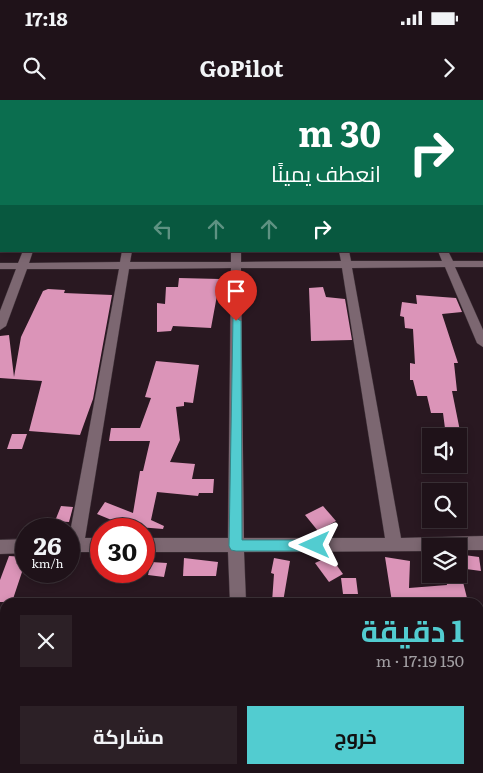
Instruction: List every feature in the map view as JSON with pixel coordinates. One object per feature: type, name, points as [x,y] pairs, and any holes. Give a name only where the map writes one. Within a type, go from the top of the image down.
[{"type":"street","points":[[0,326],[28,252]]},
{"type":"street","points":[[344,252],[394,545]]},
{"type":"street","points":[[444,252],[482,341]]},
{"type":"street","points":[[77,518],[102,382],[117,317],[126,258]]},
{"type":"street","points":[[0,266],[126,258],[236,258],[346,266],[483,264]]},
{"type":"street","points":[[236,258],[236,546],[238,598]]},
{"type":"street","points":[[155,545],[483,543]]},
{"type":"street","points":[[0,546],[15,546]]},
{"type":"building","points":[[179,278],[220,279],[211,328],[173,326],[171,331],[157,332],[157,303],[165,304],[166,287],[178,287]]},
{"type":"building","points":[[323,287],[326,297],[345,299],[352,340],[311,341],[309,288]]},
{"type":"building","points":[[48,289],[65,290],[64,293],[112,295],[93,399],[80,435],[29,431],[42,381],[0,378],[0,336],[9,335],[14,377],[21,337],[43,291]]},
{"type":"building","points":[[416,295],[456,298],[462,312],[442,314],[458,363],[454,363],[457,391],[452,391],[459,428],[445,428],[443,413],[431,413],[427,396],[417,396],[413,380],[410,380],[410,363],[415,364],[413,329],[405,328],[404,317],[400,316],[402,302],[417,304]]},
{"type":"building","points":[[156,361],[199,365],[193,403],[184,402],[184,406],[176,407],[180,440],[170,462],[195,464],[192,479],[214,479],[213,493],[199,493],[198,496],[157,492],[151,518],[107,518],[97,514],[105,502],[133,513],[140,471],[143,471],[150,441],[109,441],[111,428],[140,428],[151,398],[145,397]]},
{"type":"building","points":[[12,434],[27,434],[22,449],[7,449]]},
{"type":"building","points":[[61,506],[73,507],[70,518],[56,518]]},
{"type":"building","points":[[323,506],[336,521],[318,531],[305,515]]},
{"type":"building","points":[[155,522],[164,526],[163,529],[155,528]]},
{"type":"building","points":[[467,555],[479,557],[481,571],[467,569]]},
{"type":"building","points":[[9,556],[15,556],[15,583],[18,583],[13,598],[0,598],[0,580]]},
{"type":"building","points":[[330,556],[343,574],[329,582],[315,563]]},
{"type":"building","points":[[385,557],[410,561],[409,588],[447,585],[447,583],[463,583],[467,598],[391,598]]},
{"type":"building","points":[[184,558],[218,562],[216,576],[183,576]]},
{"type":"building","points":[[274,558],[290,561],[284,598],[272,598],[274,574],[271,573]]},
{"type":"building","points":[[155,562],[167,563],[164,577],[155,576]]},
{"type":"building","points":[[341,578],[356,578],[358,594],[343,594]]},
{"type":"route","points":[[236,321],[236,546],[315,545]]}]
